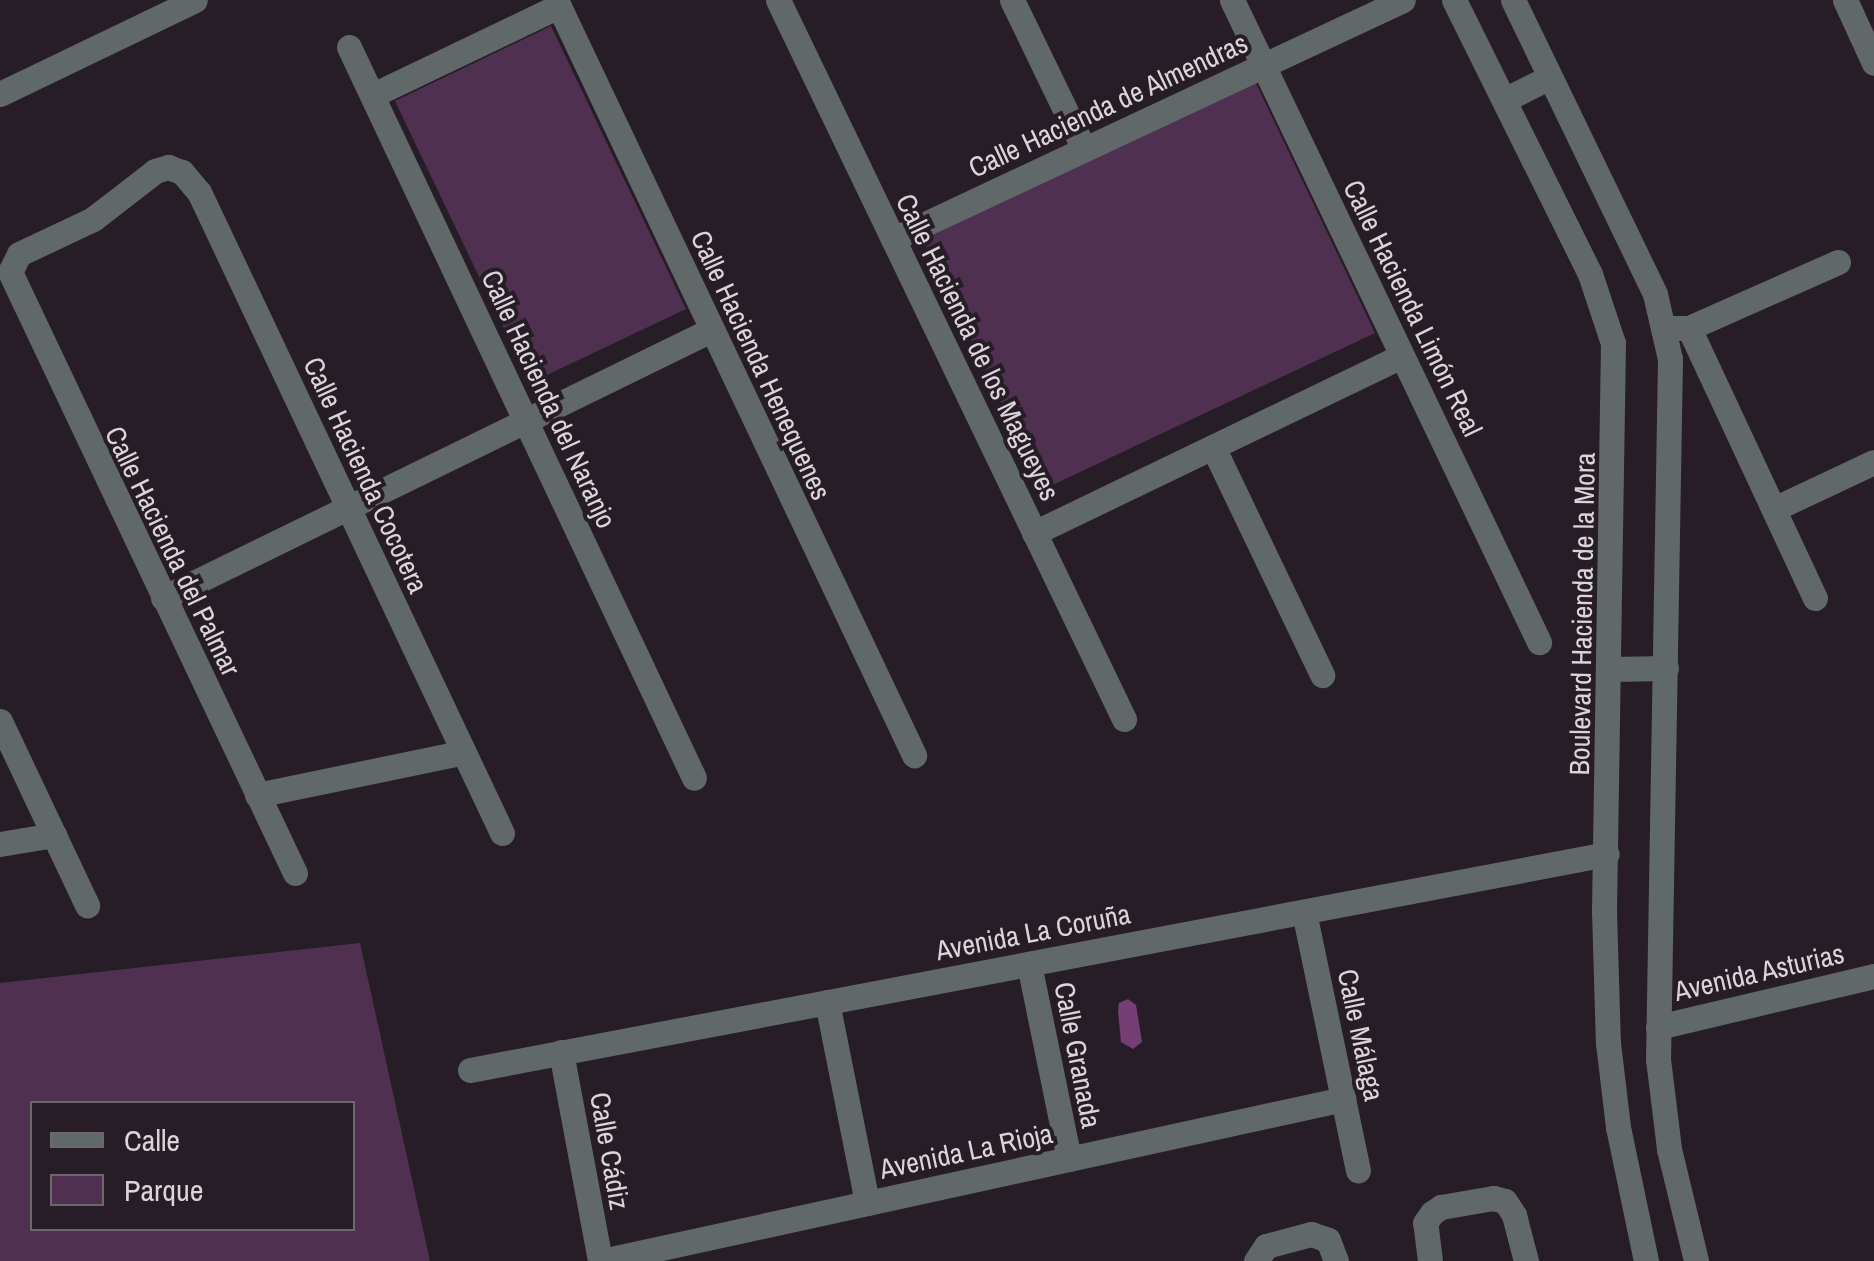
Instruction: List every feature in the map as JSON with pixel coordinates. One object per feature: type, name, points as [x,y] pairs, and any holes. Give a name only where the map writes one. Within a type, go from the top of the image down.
[{"type":"street","points":[[0,94],[195,0]]},
{"type":"street","name":"Calle Hacienda de los Magueyes","points":[[778,0],[1124,719]]},
{"type":"street","points":[[1012,0],[1084,149]]},
{"type":"street","name":"Calle Hacienda Limón Real","points":[[1232,0],[1539,642]]},
{"type":"street","name":"Calle Hacienda de Almendras","points":[[893,239],[1403,0]]},
{"type":"street","name":"Boulevard Hacienda de la Mora","points":[[1454,0],[1590,274],[1613,343],[1611,669],[1604,911],[1613,1094],[1646,1261]]},
{"type":"street","points":[[1513,0],[1655,294],[1678,328],[1774,510],[1814,598]]},
{"type":"street","points":[[1844,0],[1871,50]]},
{"type":"street","points":[[372,95],[557,3]]},
{"type":"street","name":"Calle Hacienda Henequenes","points":[[557,3],[914,755]]},
{"type":"street","name":"Calle Hacienda del Naranjo","points":[[350,46],[694,778]]},
{"type":"street","points":[[1504,100],[1550,77]]},
{"type":"street","name":"Calle Hacienda Cocotera","points":[[155,171],[168,167],[192,180],[502,833]]},
{"type":"street","name":"Calle Hacienda del Palmar","points":[[155,171],[92,219],[20,254],[12,262],[12,284],[295,874]]},
{"type":"street","points":[[1678,328],[1838,262]]},
{"type":"street","points":[[1678,328],[1670,358],[1658,1027],[1664,1114],[1696,1261]]},
{"type":"street","points":[[163,598],[712,330]]},
{"type":"street","points":[[1034,533],[1402,356]]},
{"type":"street","points":[[1213,447],[1322,675]]},
{"type":"street","points":[[1774,510],[1874,462]]},
{"type":"street","points":[[1611,669],[1666,668]]},
{"type":"street","points":[[0,721],[86,905]]},
{"type":"street","points":[[257,794],[464,752]]},
{"type":"street","points":[[0,844],[54,835]]},
{"type":"street","name":"Avenida La Coruña","points":[[470,1070],[1607,854]]},
{"type":"street","name":"Calle Málaga","points":[[1304,912],[1358,1170]]},
{"type":"street","name":"Calle Granada","points":[[1029,964],[1069,1159]]},
{"type":"street","name":"Avenida Asturias","points":[[1658,1027],[1874,976]]},
{"type":"street","points":[[827,1002],[866,1203]]},
{"type":"street","name":"Calle Cádiz","points":[[561,1052],[601,1261]]},
{"type":"street","name":"Avenida La Rioja","points":[[601,1261],[1343,1099]]},
{"type":"street","points":[[1430,1261],[1425,1222],[1432,1213],[1441,1206],[1493,1198],[1505,1201],[1514,1215],[1526,1261]]},
{"type":"street","points":[[1256,1261],[1266,1246],[1311,1234],[1328,1240],[1336,1261]]},
{"type":"green space","points":[[551,26],[686,309],[530,383],[395,101]]},
{"type":"green space","points":[[1252,75],[1375,333],[1042,490],[920,233]]},
{"type":"green space","points":[[360,943],[430,1261],[0,1261],[0,983]]},
{"type":"shaded area","points":[[1128,999],[1136,1005],[1142,1042],[1133,1049],[1121,1042],[1119,1003]]}]
